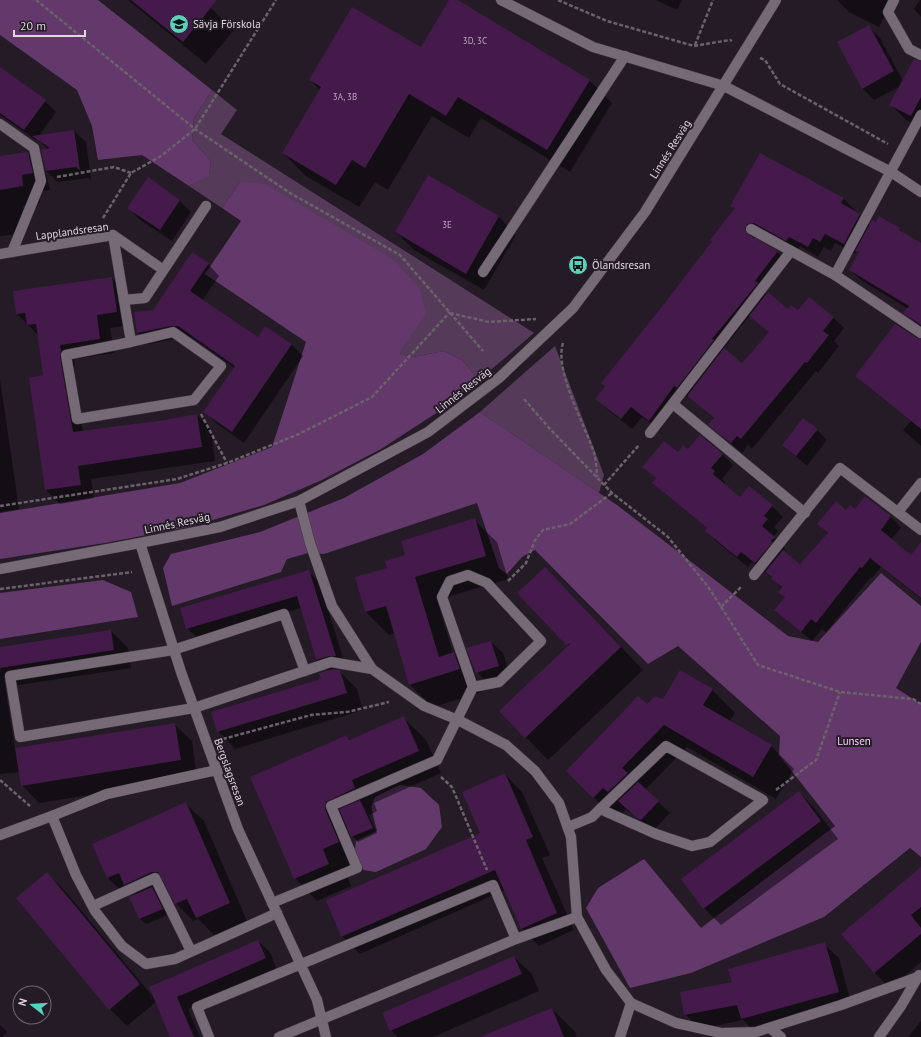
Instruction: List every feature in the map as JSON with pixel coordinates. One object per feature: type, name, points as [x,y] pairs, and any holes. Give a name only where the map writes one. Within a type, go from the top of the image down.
[{"type":"street","points":[[501,0],[593,47],[724,86],[891,172],[921,192]]},
{"type":"street","name":"Linnés Resväg","points":[[0,569],[220,527],[299,501],[428,432],[499,378],[573,308],[645,212],[776,0]]},
{"type":"street","points":[[894,0],[888,12],[909,49],[921,55]]},
{"type":"street","points":[[483,272],[625,56]]},
{"type":"street","points":[[835,275],[921,115]]},
{"type":"street","points":[[0,124],[5,132],[34,148],[41,180],[12,252]]},
{"type":"street","points":[[124,300],[145,298],[162,269],[206,206]]},
{"type":"street","points":[[751,228],[835,275],[921,333]]},
{"type":"street","points":[[113,235],[131,342]]},
{"type":"street","name":"Lapplandsresan","points":[[0,254],[113,235],[162,269]]},
{"type":"street","points":[[650,433],[791,251]]},
{"type":"street","points":[[173,332],[221,366],[194,400],[77,419],[66,355],[131,342],[173,332]]},
{"type":"street","points":[[673,404],[805,513]]},
{"type":"street","points":[[754,575],[840,468],[921,530]]},
{"type":"street","points":[[898,512],[921,483]]},
{"type":"street","points":[[299,501],[310,543],[332,606],[372,669],[424,706],[458,720],[506,745],[535,772],[559,803],[572,837],[577,916],[606,970],[631,1003],[676,1023],[721,1033],[756,1032],[841,1005],[919,975]]},
{"type":"street","name":"Bergslagsresan","points":[[140,543],[173,650],[238,829],[317,1000],[326,1037]]},
{"type":"street","points":[[272,903],[357,868],[331,806],[438,760],[473,688],[442,597],[450,581],[468,575],[487,583],[541,641],[499,682],[473,688]]},
{"type":"street","points":[[305,670],[284,614],[173,650],[10,676],[20,737],[194,708],[331,662],[372,669]]},
{"type":"street","points":[[568,827],[592,817],[666,746],[763,800],[710,842],[692,846],[656,834],[600,810]]},
{"type":"street","points":[[0,835],[49,818],[107,794],[217,770]]},
{"type":"street","points":[[49,818],[76,876],[93,906],[122,946],[146,964],[175,959],[277,913]]},
{"type":"street","points":[[93,906],[155,878],[191,951]]},
{"type":"street","points":[[209,1037],[197,1007],[493,885],[516,939]]},
{"type":"street","points":[[279,1037],[516,939],[577,916]]},
{"type":"street","points":[[879,1037],[901,1006],[919,975]]},
{"type":"street","points":[[620,1037],[631,1003]]},
{"type":"street","points":[[770,1028],[781,1037]]},
{"type":"path","points":[[36,0],[195,129],[290,193],[400,255],[483,351]]},
{"type":"path","points":[[91,239],[131,173],[161,156],[195,129],[276,0]]},
{"type":"path","points":[[694,46],[713,0]]},
{"type":"path","points":[[41,180],[114,167],[131,173]]},
{"type":"path","points":[[450,312],[489,322],[534,320],[541,318]]},
{"type":"path","points":[[0,506],[177,480],[227,463],[299,434],[372,397],[450,312]]},
{"type":"path","points":[[565,336],[560,350],[564,374],[595,457],[598,479]]},
{"type":"path","points":[[524,399],[550,429],[612,493],[668,537],[709,588],[758,665],[840,692],[913,698],[921,704]]},
{"type":"path","points":[[194,400],[227,463]]},
{"type":"path","points":[[604,485],[650,433]]},
{"type":"path","points":[[496,593],[526,563],[535,540],[543,530],[570,524],[612,493]]},
{"type":"path","points":[[0,589],[148,570]]},
{"type":"path","points":[[721,607],[754,575]]},
{"type":"path","points":[[763,800],[816,760],[840,692]]},
{"type":"path","points":[[207,744],[311,715],[347,712],[413,698]]},
{"type":"path","points":[[428,764],[452,788],[493,885]]},
{"type":"path","points":[[0,780],[49,818]]},
{"type":"shaded area","points":[[212,90],[237,110],[221,134],[534,333],[479,380],[462,360],[444,351],[413,357],[399,353],[240,182],[222,208],[189,186],[209,175],[211,161],[192,140],[194,118]]},
{"type":"shaded area","points":[[555,346],[604,475],[599,493],[480,412]]},
{"type":"green space","points":[[0,0],[98,0],[212,90],[194,118],[192,140],[211,161],[209,176],[189,186],[142,155],[98,160],[92,126],[77,90],[0,35]]},
{"type":"green space","points":[[240,182],[265,184],[394,260],[420,289],[426,314],[399,353],[413,357],[444,351],[462,360],[479,380],[441,410],[381,449],[322,480],[264,505],[189,527],[105,543],[0,559],[0,513],[180,483],[272,447],[306,342],[205,274],[241,221],[222,208]]},
{"type":"green space","name":"Lunsen","points":[[480,412],[617,505],[788,636],[818,642],[881,573],[921,606],[921,642],[896,688],[921,704],[921,857],[910,848],[824,917],[691,973],[630,988],[586,908],[598,888],[644,859],[701,928],[835,826],[779,755],[780,736],[678,646],[648,664],[535,550],[522,557],[507,574],[499,568],[477,503],[324,554],[308,553],[287,559],[281,572],[172,606],[163,568],[171,554],[260,532],[344,498],[423,454]]},
{"type":"green space","points":[[103,580],[131,592],[138,617],[0,639],[0,593]]},
{"type":"green space","points":[[400,785],[421,788],[439,805],[442,827],[426,849],[376,872],[363,870],[355,849],[356,841],[377,831],[371,807],[375,797]]},
{"type":"building","name":"Sävja Förskola","points":[[131,0],[217,0],[183,42]]},
{"type":"building","points":[[449,0],[458,0],[590,80],[547,150],[458,97],[446,116],[409,94],[365,168],[352,160],[336,185],[282,153],[321,87],[309,80],[352,7],[421,47]]},
{"type":"building","points":[[869,25],[894,71],[862,89],[837,42]]},
{"type":"building","points":[[914,59],[921,61],[921,97],[911,116],[889,105]]},
{"type":"building","points":[[0,67],[46,100],[24,130],[0,113]]},
{"type":"building","points":[[74,130],[80,170],[76,167],[46,171],[41,150],[50,148],[32,136]]},
{"type":"building","points":[[28,152],[33,173],[22,175],[23,186],[0,190],[0,156]]},
{"type":"building","points":[[760,153],[844,198],[841,203],[860,214],[844,244],[825,234],[820,242],[813,238],[808,247],[789,237],[786,241],[754,223],[747,224],[745,229],[748,234],[778,251],[755,281],[758,283],[712,339],[714,340],[677,388],[674,386],[649,421],[631,407],[621,419],[595,399],[605,386],[601,383],[668,299],[735,208],[730,206]]},
{"type":"building","points":[[428,175],[499,216],[466,274],[395,232]]},
{"type":"building","points":[[148,177],[180,200],[160,230],[127,208]]},
{"type":"building","points":[[879,216],[900,228],[899,230],[921,243],[921,325],[903,313],[909,306],[849,270],[859,252],[855,251],[872,220],[876,222]]},
{"type":"building","points":[[192,252],[209,263],[190,291],[258,337],[265,326],[292,344],[232,432],[203,412],[235,366],[178,326],[137,333],[134,312],[153,310]]},
{"type":"building","points":[[112,277],[117,312],[97,315],[100,339],[60,345],[60,356],[73,432],[197,414],[202,447],[78,466],[81,485],[45,490],[29,378],[43,375],[36,324],[27,325],[25,313],[16,314],[13,291]]},
{"type":"building","points":[[768,292],[788,309],[791,305],[798,310],[809,297],[834,317],[823,331],[829,335],[807,363],[805,362],[741,439],[737,436],[731,443],[708,425],[714,418],[687,396],[724,348],[742,363],[769,332],[749,316]]},
{"type":"building","points":[[895,324],[921,339],[921,429],[855,376]]},
{"type":"building","points":[[803,418],[818,429],[796,456],[782,445]]},
{"type":"building","points":[[700,435],[723,454],[711,468],[715,471],[713,474],[740,497],[749,486],[773,505],[764,516],[768,519],[762,526],[775,537],[771,541],[773,542],[755,563],[741,552],[737,557],[705,531],[707,528],[652,483],[656,478],[642,467],[664,441],[678,452],[683,445],[688,449]]},
{"type":"building","points":[[865,496],[891,516],[881,530],[911,555],[921,542],[921,598],[870,558],[862,568],[860,567],[816,623],[811,619],[801,632],[774,610],[785,597],[778,592],[782,587],[771,579],[772,577],[765,572],[783,550],[800,564],[828,533],[817,524],[836,501],[846,510],[850,505],[855,509]]},
{"type":"building","points":[[475,518],[486,556],[415,577],[439,657],[454,652],[460,669],[409,685],[386,606],[365,612],[355,577],[387,568],[385,561],[405,555],[401,541]]},
{"type":"building","points":[[545,567],[621,647],[525,738],[499,711],[571,643],[566,645],[517,593]]},
{"type":"building","points":[[309,570],[336,656],[329,656],[316,660],[297,596],[186,629],[180,608]]},
{"type":"building","points":[[111,630],[114,650],[0,668],[0,647]]},
{"type":"building","points":[[491,641],[499,666],[476,673],[466,648]]},
{"type":"building","points":[[332,669],[340,670],[347,693],[217,732],[211,712],[321,679],[319,673]]},
{"type":"building","points":[[680,670],[713,689],[703,705],[772,745],[753,777],[664,725],[622,768],[628,773],[608,792],[603,788],[593,798],[566,771],[638,696],[647,704],[655,696],[663,699]]},
{"type":"building","points":[[404,716],[419,751],[352,780],[355,788],[326,802],[325,809],[339,842],[323,849],[329,864],[294,879],[250,777],[347,735],[349,740]]},
{"type":"building","points":[[175,723],[181,760],[21,786],[15,748]]},
{"type":"building","points":[[505,773],[533,837],[526,840],[557,913],[521,929],[495,870],[341,937],[326,900],[480,833],[462,792]]},
{"type":"building","points":[[638,782],[659,801],[641,820],[618,801]]},
{"type":"building","points":[[799,791],[821,821],[703,909],[681,879]]},
{"type":"building","points":[[360,800],[373,828],[351,837],[339,809]]},
{"type":"building","points":[[186,802],[230,903],[196,918],[187,899],[175,904],[158,872],[152,872],[124,885],[119,873],[107,878],[92,844]]},
{"type":"building","points":[[921,867],[921,907],[911,915],[921,928],[921,934],[874,973],[841,934]]},
{"type":"building","points":[[47,872],[140,984],[109,1010],[16,898]]},
{"type":"building","points":[[152,887],[163,909],[139,919],[129,897]]},
{"type":"building","points":[[258,940],[266,958],[177,997],[194,1037],[170,1037],[149,987]]},
{"type":"building","points":[[825,942],[839,992],[741,1019],[737,1005],[684,1015],[680,992],[732,982],[728,969]]},
{"type":"building","points":[[514,956],[522,974],[390,1031],[382,1013]]},
{"type":"building","points":[[552,1008],[564,1037],[482,1037],[482,1036]]},
{"type":"place","name":"Sävja Förskola","points":[[179,24]]},
{"type":"place","name":"Ölandsresan","points":[[578,265]]}]
